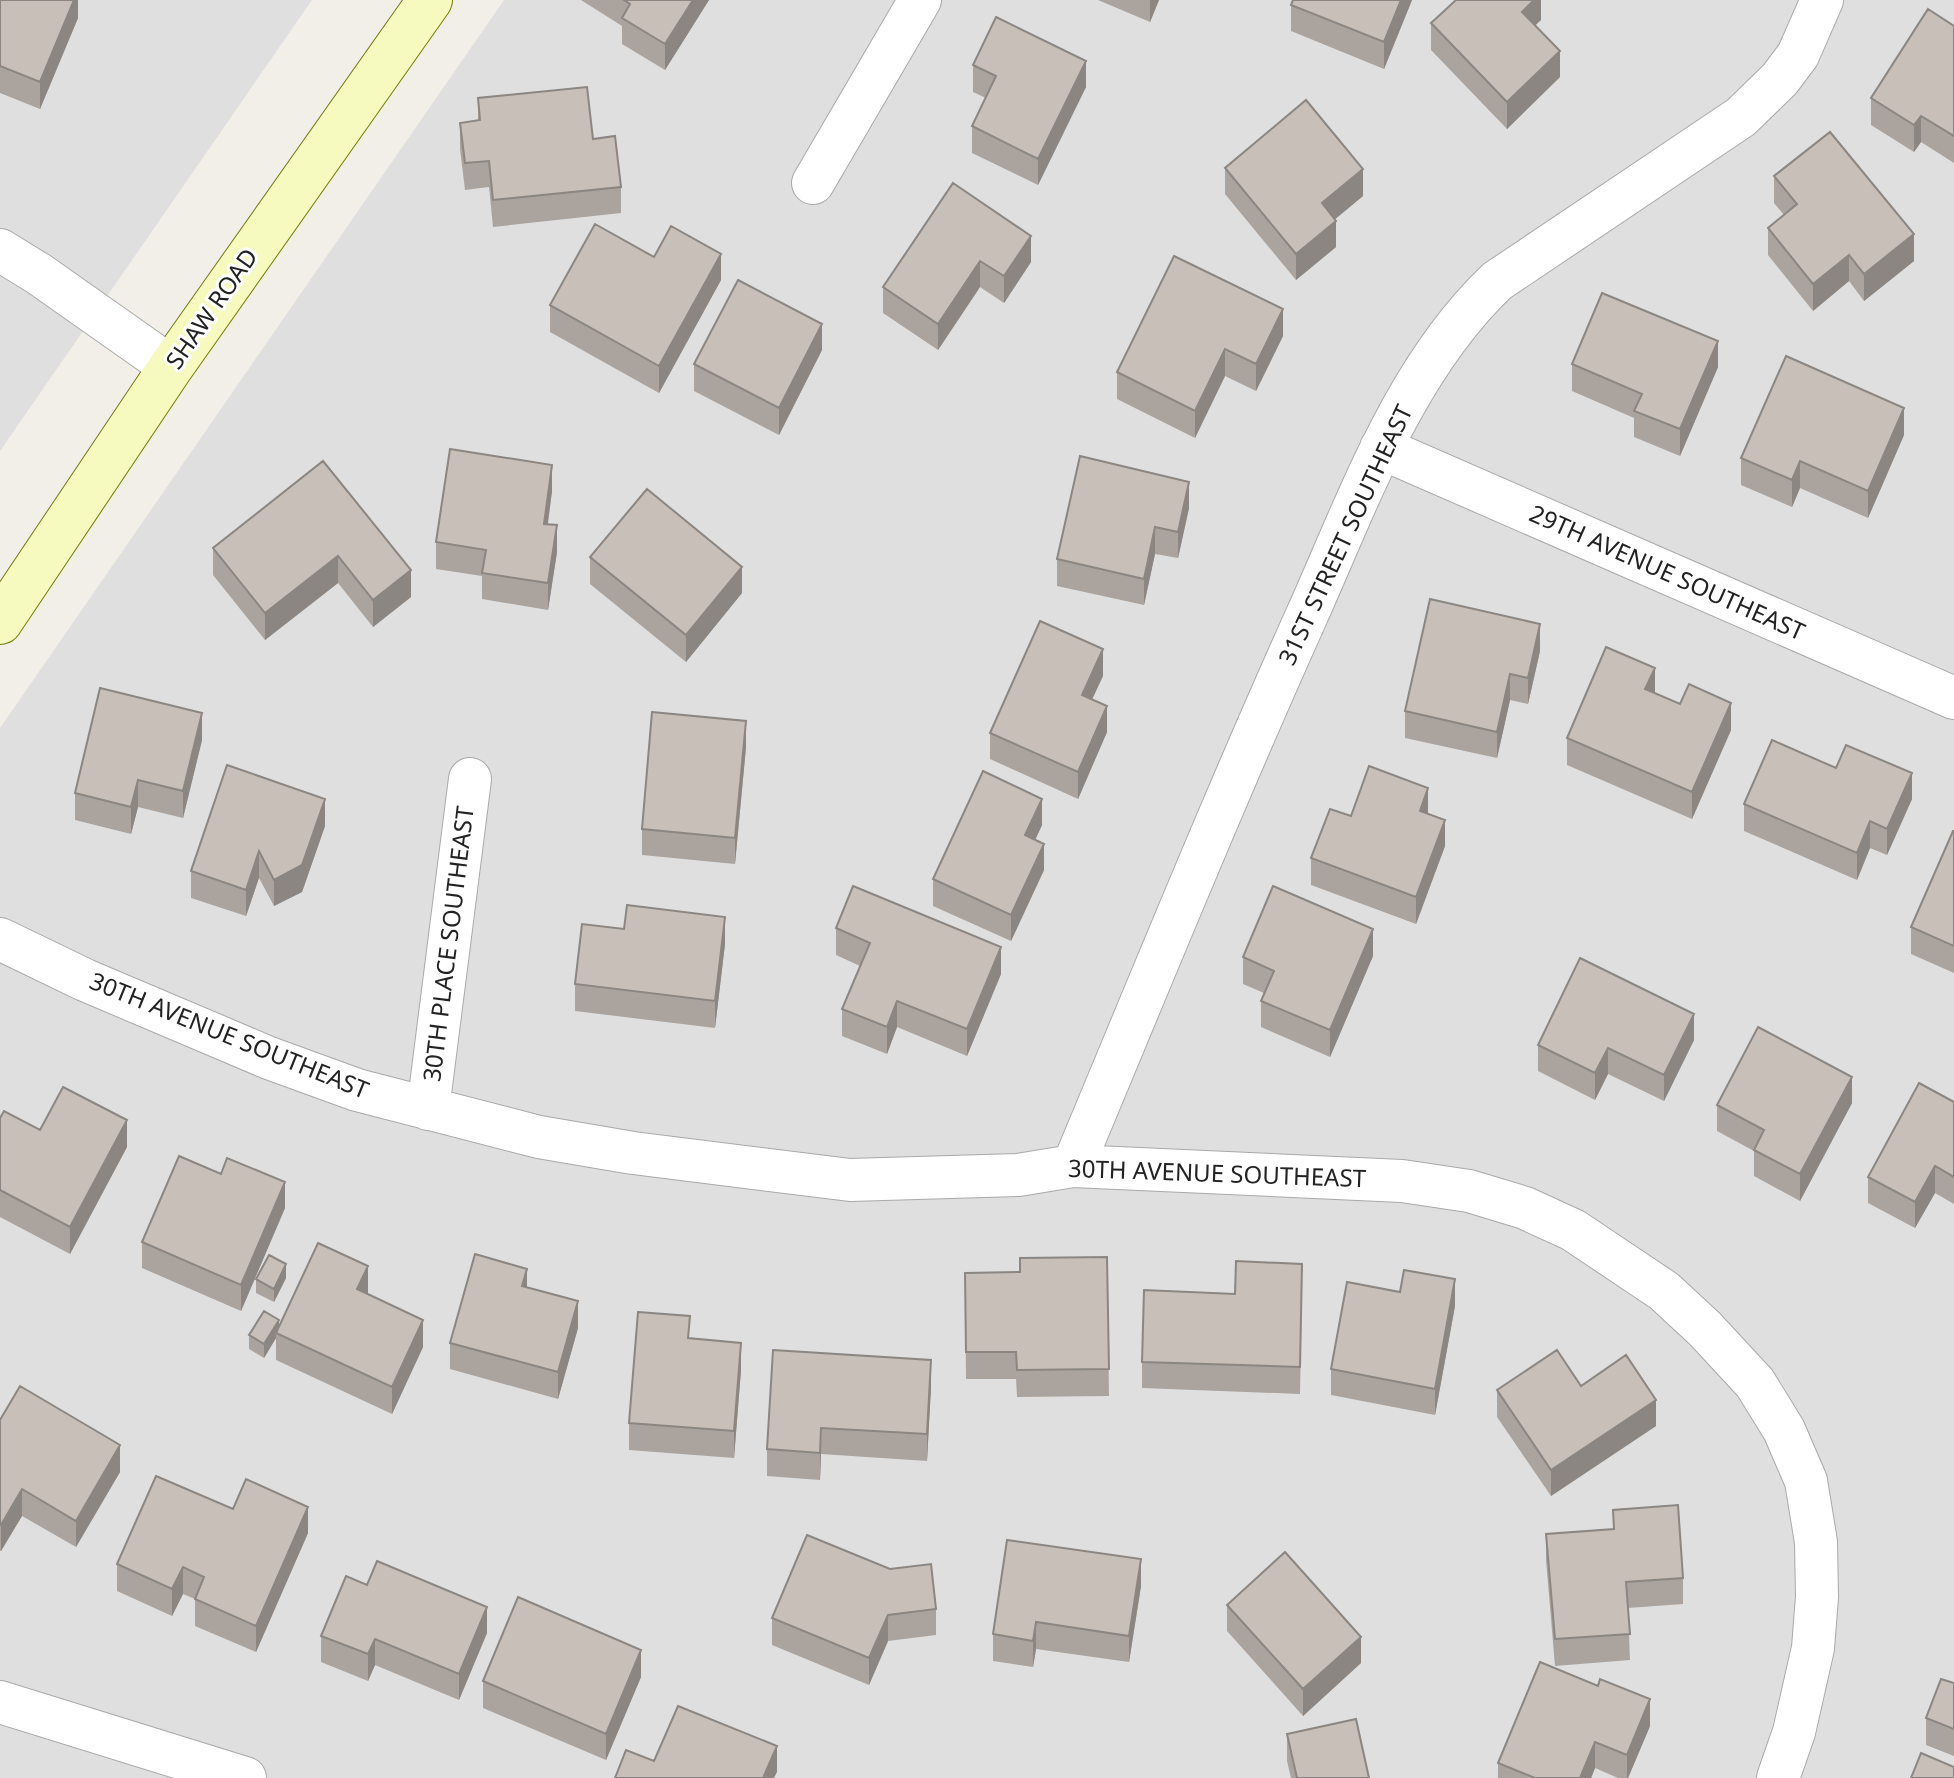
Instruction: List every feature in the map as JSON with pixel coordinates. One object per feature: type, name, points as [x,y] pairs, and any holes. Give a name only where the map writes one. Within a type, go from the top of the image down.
[{"type":"main road","name":"SHAW ROAD","points":[[0,622],[171,367],[430,0]]},
{"type":"street","points":[[813,183],[920,0]]},
{"type":"street","name":"31ST STREET SOUTHEAST","points":[[1073,1166],[1251,740],[1381,448],[1438,350],[1468,308],[1497,281],[1741,117],[1780,79],[1798,55],[1819,1]]},
{"type":"street","points":[[0,250],[171,367]]},
{"type":"street","name":"29TH AVENUE SOUTHEAST","points":[[1381,448],[1954,698]]},
{"type":"street","name":"30TH PLACE SOUTHEAST","points":[[428,1109],[470,779]]},
{"type":"street","name":"30TH AVENUE SOUTHEAST","points":[[0,939],[85,980],[269,1058],[357,1090],[539,1137],[850,1180],[1018,1175],[1073,1166],[1402,1181],[1469,1191],[1525,1208],[1573,1230],[1664,1291],[1705,1329],[1755,1383],[1784,1430],[1806,1481],[1816,1542],[1817,1597],[1813,1648],[1794,1732],[1778,1778]]},
{"type":"street","points":[[0,1702],[245,1778]]},
{"type":"shaded area","points":[[0,0],[312,0],[0,451]]},
{"type":"shaded area","points":[[504,0],[1954,0],[1954,1778],[0,1778],[0,728]]},
{"type":"building","points":[[0,0],[74,0],[40,82],[0,66]]},
{"type":"building","points":[[624,0],[693,0],[665,44],[622,18],[630,4]]},
{"type":"building","points":[[1293,0],[1401,0],[1384,42],[1291,5]]},
{"type":"building","points":[[1456,0],[1534,0],[1522,12],[1560,51],[1507,102],[1431,23]]},
{"type":"building","points":[[1928,9],[1954,26],[1954,136],[1921,116],[1914,125],[1871,98]]},
{"type":"building","points":[[996,17],[1086,61],[1038,159],[972,126],[996,76],[973,65]]},
{"type":"building","points":[[587,87],[593,139],[615,136],[621,187],[493,200],[489,161],[465,163],[460,123],[480,120],[478,98]]},
{"type":"building","points":[[1306,100],[1363,169],[1322,203],[1336,221],[1296,254],[1225,168]]},
{"type":"building","points":[[1830,132],[1914,234],[1864,274],[1849,255],[1813,284],[1768,228],[1797,204],[1774,176]]},
{"type":"building","points":[[953,183],[1031,236],[1004,276],[980,261],[938,324],[883,287]]},
{"type":"building","points":[[595,224],[654,257],[671,226],[721,254],[659,366],[550,305]]},
{"type":"building","points":[[1174,256],[1283,309],[1256,364],[1225,349],[1195,411],[1117,372]]},
{"type":"building","points":[[738,280],[822,324],[779,408],[694,364]]},
{"type":"building","points":[[1602,293],[1718,341],[1680,429],[1634,411],[1642,394],[1572,364]]},
{"type":"building","points":[[1786,356],[1904,408],[1868,491],[1800,461],[1792,480],[1741,458]]},
{"type":"building","points":[[450,449],[552,465],[544,524],[557,525],[548,583],[482,573],[486,550],[436,542]]},
{"type":"building","points":[[1080,456],[1189,482],[1178,532],[1155,527],[1144,579],[1057,559]]},
{"type":"building","points":[[323,461],[411,570],[373,600],[338,556],[265,613],[213,548]]},
{"type":"building","points":[[647,489],[742,567],[686,635],[590,557]]},
{"type":"building","points":[[1430,599],[1540,624],[1528,678],[1510,674],[1497,732],[1405,711]]},
{"type":"building","points":[[1040,621],[1103,649],[1082,695],[1107,706],[1078,772],[990,733]]},
{"type":"building","points":[[1606,647],[1655,668],[1645,689],[1680,704],[1689,684],[1731,703],[1692,792],[1567,738]]},
{"type":"building","points":[[100,688],[202,713],[183,791],[138,780],[131,807],[75,793]]},
{"type":"building","points":[[652,712],[746,721],[735,838],[642,829]]},
{"type":"building","points":[[1772,740],[1836,768],[1846,745],[1912,773],[1887,829],[1870,821],[1857,853],[1744,804]]},
{"type":"building","points":[[227,765],[325,799],[302,865],[274,880],[259,851],[246,890],[191,871]]},
{"type":"building","points":[[1369,766],[1428,788],[1420,811],[1445,820],[1416,897],[1311,858],[1330,809],[1351,816]]},
{"type":"building","points":[[983,771],[1042,799],[1025,835],[1044,844],[1011,915],[933,879]]},
{"type":"building","points":[[1954,831],[1954,946],[1911,927]]},
{"type":"building","points":[[853,886],[1001,947],[967,1029],[897,1001],[887,1027],[842,1009],[870,943],[836,928]]},
{"type":"building","points":[[1273,886],[1373,929],[1330,1030],[1261,1001],[1274,971],[1243,957]]},
{"type":"building","points":[[627,905],[725,917],[715,1001],[575,984],[582,924],[624,929]]},
{"type":"building","points":[[1580,958],[1694,1014],[1664,1075],[1608,1048],[1595,1073],[1538,1045]]},
{"type":"building","points":[[1758,1027],[1852,1077],[1800,1174],[1754,1150],[1764,1130],[1717,1105]]},
{"type":"building","points":[[1919,1083],[1954,1102],[1954,1177],[1935,1166],[1915,1202],[1868,1177]]},
{"type":"building","points":[[63,1087],[127,1120],[70,1227],[0,1190],[0,1118],[4,1111],[40,1130]]},
{"type":"building","points":[[179,1156],[221,1174],[227,1158],[285,1182],[241,1285],[142,1242]]},
{"type":"building","points":[[318,1243],[368,1266],[357,1289],[423,1320],[392,1387],[276,1333]]},
{"type":"building","points":[[475,1254],[527,1269],[522,1286],[578,1301],[558,1372],[450,1343]]},
{"type":"building","points":[[269,1255],[286,1264],[274,1289],[256,1279]]},
{"type":"building","points":[[1107,1257],[1109,1369],[1017,1370],[1016,1352],[966,1352],[965,1273],[1020,1272],[1020,1258]]},
{"type":"building","points":[[1236,1261],[1302,1264],[1300,1367],[1142,1362],[1144,1290],[1235,1294]]},
{"type":"building","points":[[1404,1270],[1455,1279],[1435,1389],[1331,1369],[1347,1282],[1400,1292]]},
{"type":"building","points":[[264,1311],[279,1320],[264,1344],[249,1335]]},
{"type":"building","points":[[638,1312],[690,1316],[688,1338],[741,1343],[734,1431],[629,1423]]},
{"type":"building","points":[[773,1350],[931,1360],[927,1434],[821,1428],[820,1453],[767,1449]]},
{"type":"building","points":[[1557,1350],[1581,1386],[1626,1355],[1656,1400],[1551,1470],[1497,1390]]},
{"type":"building","points":[[20,1386],[120,1445],[76,1521],[22,1489],[0,1524],[0,1420]]},
{"type":"building","points":[[156,1476],[233,1509],[246,1479],[308,1507],[256,1626],[195,1599],[204,1577],[183,1567],[172,1589],[117,1564]]},
{"type":"building","points":[[1678,1505],[1683,1578],[1626,1582],[1630,1634],[1555,1639],[1546,1534],[1614,1529],[1613,1510]]},
{"type":"building","points":[[807,1535],[890,1569],[931,1564],[936,1609],[888,1615],[869,1658],[772,1618]]},
{"type":"building","points":[[1007,1540],[1141,1559],[1129,1636],[1036,1622],[1033,1641],[993,1634]]},
{"type":"building","points":[[1285,1552],[1361,1637],[1303,1689],[1227,1605]]},
{"type":"building","points":[[377,1561],[487,1607],[459,1674],[375,1639],[368,1654],[321,1636],[346,1576],[367,1585]]},
{"type":"building","points":[[518,1597],[641,1650],[606,1734],[483,1681]]},
{"type":"building","points":[[1540,1662],[1598,1686],[1600,1679],[1650,1699],[1627,1755],[1595,1742],[1580,1778],[1535,1778],[1498,1763]]},
{"type":"building","points":[[1941,1679],[1954,1683],[1954,1729],[1926,1718]]},
{"type":"building","points":[[678,1706],[777,1746],[763,1778],[615,1778],[626,1750],[654,1761]]},
{"type":"building","points":[[1356,1719],[1369,1778],[1297,1778],[1287,1734]]},
{"type":"building","points":[[1921,1753],[1954,1767],[1954,1778],[1911,1778]]}]
